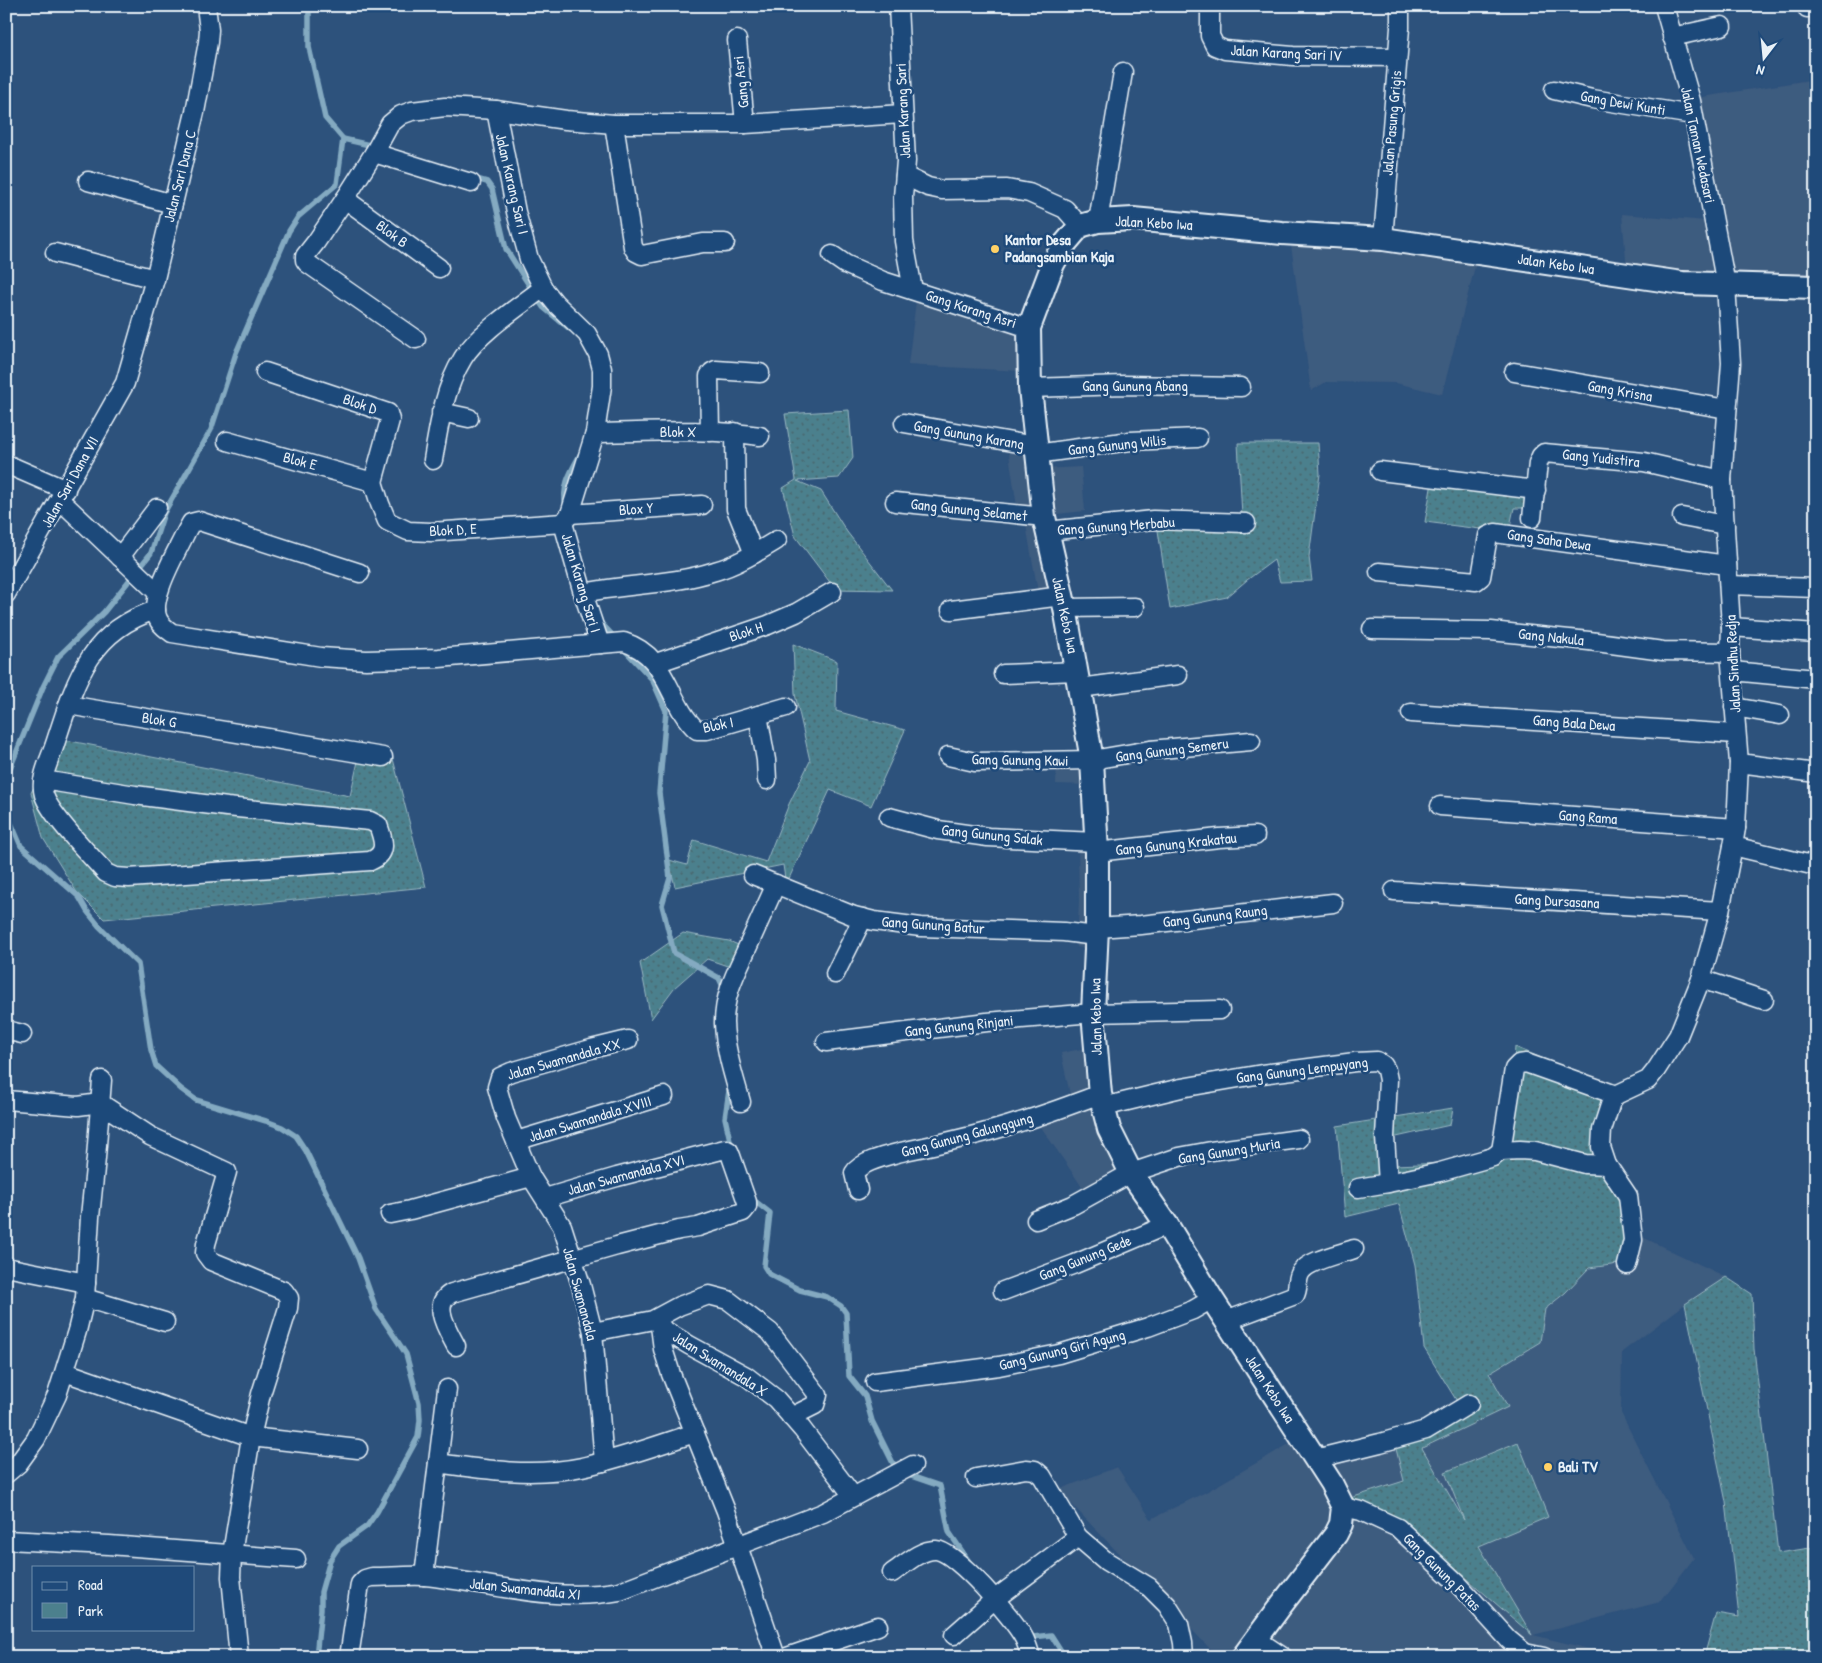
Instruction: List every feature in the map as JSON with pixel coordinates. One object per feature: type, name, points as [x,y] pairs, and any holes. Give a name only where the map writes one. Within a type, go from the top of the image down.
[{"type":"street","name":"Jalan Sari Dana C","points":[[138,343],[195,112],[208,42],[209,30],[206,6]]},
{"type":"street","name":"Jalan Karang Sari","points":[[898,6],[906,160],[905,176],[928,187],[942,190],[1007,189],[1029,193],[1065,209],[1089,224]]},
{"type":"street","name":"Jalan Karang Sari IV","points":[[1210,6],[1210,36],[1215,46],[1225,50],[1293,56],[1397,57]]},
{"type":"street","name":"Jalan Pasung Grigis","points":[[1383,239],[1400,28],[1400,6]]},
{"type":"street","name":"Jalan Taman Wedasari","points":[[1664,6],[1690,101],[1726,285]]},
{"type":"street","points":[[1672,37],[1722,26]]},
{"type":"street","name":"Gang Asri","points":[[736,40],[745,124]]},
{"type":"street","points":[[1089,224],[1123,72]]},
{"type":"street","name":"Gang Dewi Kunti","points":[[1554,90],[1592,99],[1693,115]]},
{"type":"street","name":"Jalan Karang Sari I","points":[[416,339],[305,260],[305,256],[345,199],[390,124],[400,115],[412,111],[445,107],[496,110],[566,120],[614,124],[745,124],[903,114]]},
{"type":"street","name":"Jalan Karang Sari I","points":[[63,495],[136,572],[155,596],[158,619],[172,633],[321,657],[366,660],[440,658],[600,644],[583,593],[567,519],[595,433],[602,386],[602,369],[598,354],[587,334],[543,288],[529,259],[516,212],[496,110]]},
{"type":"street","points":[[614,124],[633,247],[636,252],[642,255],[704,243],[725,243]]},
{"type":"street","points":[[374,153],[471,183]]},
{"type":"street","name":"Gang Karang Asri","points":[[905,176],[903,197],[904,241],[913,290]]},
{"type":"street","points":[[88,181],[173,204]]},
{"type":"street","name":"Blok B","points":[[345,199],[439,268]]},
{"type":"street","name":"Jalan Kebo Iwa","points":[[1343,1507],[1315,1459],[1131,1173],[1109,1129],[1101,1101],[1093,1013],[1097,932],[1092,760],[1064,602],[1046,524],[1030,388],[1029,328],[1053,264],[1063,246],[1089,224],[1133,219],[1282,233],[1383,239],[1682,283],[1816,287]]},
{"type":"street","points":[[55,253],[155,279]]},
{"type":"street","name":"Gang Karang Asri","points":[[832,255],[845,264],[884,281],[1029,328]]},
{"type":"street","name":"Jalan Sindhu Redja","points":[[1616,1095],[1648,1080],[1678,1036],[1701,980],[1720,911],[1736,828],[1739,763],[1730,652],[1731,627],[1722,480],[1731,363],[1726,285]]},
{"type":"street","points":[[433,460],[441,412],[451,382],[463,356],[483,335],[543,288]]},
{"type":"street","name":"Jalan Sari Dana VII","points":[[6,594],[122,388],[138,343]]},
{"type":"street","points":[[710,432],[709,376],[712,372],[716,370],[760,373]]},
{"type":"street","name":"Blok D","points":[[265,372],[388,413],[390,420],[373,482]]},
{"type":"street","name":"Gang Krisna","points":[[1514,372],[1727,409]]},
{"type":"street","name":"Gang Gunung Abang","points":[[1030,388],[1124,385],[1241,387]]},
{"type":"street","points":[[441,412],[469,418]]},
{"type":"street","name":"Gang Gunung Karang","points":[[904,423],[1036,450]]},
{"type":"street","points":[[735,432],[736,509],[754,554]]},
{"type":"street","name":"Blok X","points":[[595,433],[735,432],[760,436]]},
{"type":"street","name":"Gang Gunung Wilis","points":[[1036,450],[1198,438]]},
{"type":"street","name":"Blok E","points":[[227,441],[373,482]]},
{"type":"street","name":"Gang Yudistira","points":[[1532,518],[1538,463],[1544,453],[1644,462],[1722,480]]},
{"type":"street","points":[[6,464],[63,495]]},
{"type":"street","points":[[1380,471],[1536,490]]},
{"type":"street","name":"Blok D, E","points":[[373,482],[387,521],[408,531],[430,532],[567,519]]},
{"type":"street","name":"Gang Gunung Selamet","points":[[895,502],[1046,524]]},
{"type":"street","name":"Blox Y","points":[[567,519],[702,505]]},
{"type":"street","points":[[120,557],[157,508]]},
{"type":"street","points":[[1682,517],[1725,525]]},
{"type":"street","name":"Gang Gunung Merbabu","points":[[1046,524],[1153,520],[1246,523]]},
{"type":"street","points":[[43,780],[227,807],[370,821],[378,825],[382,834],[383,851],[379,858],[370,862],[129,878],[115,877],[106,873],[52,810],[44,795],[43,780],[68,704],[87,661],[105,639],[122,625],[138,616],[155,596],[191,523],[199,521],[360,573]]},
{"type":"street","name":"Gang Saha Dewa","points":[[1378,572],[1476,581],[1481,577],[1488,536],[1495,533],[1727,565]]},
{"type":"street","points":[[583,593],[697,576],[722,569],[754,554],[777,540]]},
{"type":"street","points":[[1728,585],[1816,588]]},
{"type":"street","name":"Blok H","points":[[656,663],[768,626],[796,613],[832,592]]},
{"type":"street","points":[[951,610],[1064,602],[1135,607]]},
{"type":"street","points":[[1731,627],[1816,633]]},
{"type":"street","name":"Gang Nakula","points":[[1372,628],[1491,631],[1589,641],[1663,652],[1730,652]]},
{"type":"street","points":[[600,644],[624,642],[638,646],[656,663]]},
{"type":"street","name":"Blok I","points":[[656,663],[685,714],[697,730],[707,730],[786,707]]},
{"type":"street","points":[[1732,671],[1816,679]]},
{"type":"street","points":[[1002,674],[1078,680],[1178,675]]},
{"type":"street","name":"Blok G","points":[[68,704],[382,757]]},
{"type":"street","points":[[1734,707],[1780,715]]},
{"type":"street","name":"Gang Bala Dewa","points":[[1411,713],[1736,734]]},
{"type":"street","points":[[758,715],[766,760],[767,780]]},
{"type":"street","name":"Gang Gunung Semeru","points":[[1092,760],[1150,750],[1251,741]]},
{"type":"street","name":"Gang Gunung Kawi","points":[[948,756],[975,762],[1092,760]]},
{"type":"street","points":[[1739,763],[1816,773]]},
{"type":"street","name":"Gang Rama","points":[[1440,806],[1736,828]]},
{"type":"street","name":"Gang Gunung Salak","points":[[889,817],[938,830],[988,837],[1096,847]]},
{"type":"street","name":"Gang Gunung Krakatau","points":[[1096,847],[1255,836]]},
{"type":"street","points":[[1733,846],[1816,866]]},
{"type":"street","name":"Gang Gunung Batur","points":[[753,875],[862,918],[921,927],[1097,932]]},
{"type":"street","points":[[741,1102],[724,1023],[726,1001],[731,980],[776,884]]},
{"type":"street","name":"Gang Dursasana","points":[[1394,892],[1720,911]]},
{"type":"street","name":"Gang Gunung Raung","points":[[1097,932],[1333,903]]},
{"type":"street","points":[[835,974],[862,918]]},
{"type":"street","points":[[1701,980],[1764,1000]]},
{"type":"street","name":"Gang Gunung Rinjani","points":[[826,1042],[987,1022],[1093,1013],[1220,1010]]},
{"type":"street","name":"Jalan Swamandala XX","points":[[500,1077],[525,1068],[628,1040]]},
{"type":"street","name":"Gang Gunung Lempuyang","points":[[1101,1101],[1262,1074],[1377,1061],[1386,1070],[1388,1080],[1385,1137],[1388,1183]]},
{"type":"street","points":[[1358,1188],[1440,1172],[1493,1157],[1501,1150],[1514,1069],[1519,1064],[1526,1063],[1616,1095],[1610,1102],[1602,1130],[1601,1147],[1607,1165],[1628,1196],[1633,1240],[1627,1265]]},
{"type":"street","name":"Jalan Swamandala","points":[[500,1077],[497,1087],[506,1118],[530,1177],[562,1226],[593,1332],[604,1462]]},
{"type":"street","points":[[6,1474],[18,1464],[36,1439],[57,1396],[65,1372],[85,1290],[102,1080]]},
{"type":"street","name":"Jalan Swamandala XVIII","points":[[516,1141],[664,1096]]},
{"type":"street","points":[[6,1100],[78,1106],[100,1103],[150,1136],[227,1172],[206,1244],[206,1253],[211,1261],[284,1292],[289,1298],[288,1308],[261,1394],[251,1437],[232,1554],[232,1593],[239,1657]]},
{"type":"street","name":"Gang Gunung Galunggung","points":[[858,1190],[854,1173],[858,1167],[870,1162],[892,1154],[972,1136],[1101,1101]]},
{"type":"street","name":"Gang Gunung Muria","points":[[1036,1220],[1073,1205],[1131,1173],[1179,1157],[1299,1140]]},
{"type":"street","name":"Jalan Swamandala XVI","points":[[545,1198],[707,1153],[726,1149],[729,1151],[746,1197],[747,1207],[743,1212],[698,1227],[616,1246],[572,1260]]},
{"type":"street","points":[[1501,1150],[1535,1152],[1584,1164],[1607,1165]]},
{"type":"street","points":[[390,1214],[530,1177]]},
{"type":"street","name":"Gang Gunung Gede","points":[[1003,1291],[1074,1264],[1166,1225]]},
{"type":"street","points":[[1226,1321],[1295,1295],[1298,1278],[1302,1270],[1316,1262],[1354,1250]]},
{"type":"street","points":[[456,1346],[440,1311],[440,1305],[445,1296],[572,1260]]},
{"type":"street","points":[[6,1267],[85,1290],[165,1322]]},
{"type":"street","points":[[593,1332],[660,1323],[679,1306],[709,1295],[728,1300],[770,1332],[818,1395],[815,1405],[792,1417]]},
{"type":"street","name":"Gang Gunung Giri Agung","points":[[875,1382],[999,1366],[1058,1354],[1148,1328],[1193,1310],[1212,1299]]},
{"type":"street","points":[[660,1323],[663,1349],[677,1392],[726,1511],[776,1657]]},
{"type":"street","name":"Jalan Swamandala X","points":[[660,1323],[760,1386],[776,1399],[853,1496]]},
{"type":"street","points":[[65,1372],[251,1437],[358,1449]]},
{"type":"street","points":[[424,1576],[447,1390]]},
{"type":"street","points":[[1315,1459],[1426,1430],[1469,1404]]},
{"type":"street","points":[[438,1463],[499,1472],[531,1472],[581,1468],[695,1433]]},
{"type":"street","points":[[737,1546],[823,1513],[913,1465]]},
{"type":"street","points":[[976,1478],[1026,1469],[1036,1470],[1042,1476],[1078,1537],[1106,1561],[1150,1587],[1167,1605],[1179,1624],[1184,1657]]},
{"type":"street","points":[[1283,1657],[1250,1648],[1336,1534],[1343,1507]]},
{"type":"street","name":"Gang Gunung Patas","points":[[1343,1507],[1362,1512],[1398,1528],[1457,1583],[1525,1655]]},
{"type":"street","points":[[954,1635],[995,1599],[1078,1537]]},
{"type":"street","points":[[6,1540],[109,1544],[296,1559]]},
{"type":"street","name":"Jalan Swamandala XI","points":[[349,1657],[360,1584],[365,1579],[372,1577],[424,1576],[524,1591],[570,1596],[598,1595],[620,1591],[737,1546]]},
{"type":"street","points":[[892,1573],[926,1551],[935,1550],[949,1554],[995,1599],[1024,1638],[1030,1657]]},
{"type":"street","points":[[787,1657],[878,1626]]},
{"type":"street","points":[[1525,1655],[1544,1657]]},
{"type":"shaded area","points":[[1816,79],[1816,282],[1628,282],[1622,214],[1719,222],[1690,99]]},
{"type":"shaded area","points":[[1289,230],[1479,251],[1442,394],[1396,383],[1326,382],[1311,391]]},
{"type":"shaded area","points":[[917,293],[1014,317],[1017,351],[1022,371],[908,365]]},
{"type":"shaded area","points":[[1007,441],[1039,447],[1042,469],[1081,467],[1085,511],[1047,515],[1067,601],[1040,603],[1024,514],[1018,513]]},
{"type":"shaded area","points":[[1057,757],[1102,759],[1090,785],[1056,784]]},
{"type":"shaded area","points":[[1078,840],[1100,842],[1104,952],[1077,947],[1079,901]]},
{"type":"shaded area","points":[[1086,1048],[1130,1170],[1089,1197],[1030,1111],[1071,1099],[1061,1053]]},
{"type":"shaded area","points":[[1638,1235],[1726,1277],[1685,1304],[1622,1352],[1621,1413],[1694,1558],[1660,1602],[1533,1635],[1622,1657],[1218,1657],[1058,1490],[1117,1467],[1151,1519],[1206,1492],[1296,1440],[1318,1456],[1393,1437],[1404,1481],[1344,1500],[1338,1511],[1448,1562],[1530,1634],[1422,1448],[1507,1407],[1489,1373],[1540,1342],[1545,1309],[1565,1293],[1589,1268],[1626,1263]]},
{"type":"green space","points":[[849,410],[853,458],[839,478],[797,481],[821,491],[847,532],[892,590],[835,589],[795,536],[783,488],[796,480],[785,414]]},
{"type":"green space","points":[[1238,443],[1318,443],[1320,474],[1309,557],[1312,581],[1280,582],[1274,560],[1227,597],[1170,609],[1157,524],[1242,516]]},
{"type":"green space","points":[[1434,471],[1536,484],[1536,508],[1514,508],[1510,526],[1496,531],[1425,522]]},
{"type":"green space","points":[[793,644],[837,661],[836,711],[905,730],[871,806],[830,790],[786,885],[783,865],[675,887],[669,860],[687,865],[694,840],[766,862],[789,804],[810,761],[795,694]]},
{"type":"green space","points":[[55,738],[350,796],[359,757],[391,751],[426,887],[104,919],[76,891],[43,838],[31,793]]},
{"type":"green space","points":[[683,933],[729,941],[752,951],[736,969],[707,959],[674,988],[651,1019],[640,963]]},
{"type":"green space","points":[[1515,1047],[1619,1090],[1604,1159],[1638,1235],[1626,1263],[1589,1268],[1565,1293],[1545,1309],[1540,1342],[1489,1373],[1508,1407],[1422,1448],[1464,1520],[1445,1472],[1518,1442],[1548,1517],[1479,1546],[1532,1635],[1448,1562],[1338,1511],[1344,1500],[1404,1481],[1393,1437],[1463,1411],[1424,1348],[1415,1265],[1399,1204],[1345,1217],[1337,1126],[1453,1108],[1450,1125],[1392,1138],[1394,1165],[1445,1163],[1459,1160],[1508,1142]]},
{"type":"green space","points":[[1726,1277],[1752,1294],[1754,1349],[1778,1553],[1816,1547],[1816,1657],[1704,1657],[1716,1613],[1739,1617],[1726,1502],[1685,1304]]},
{"type":"waterway","points":[[309,6],[309,47],[325,118],[343,139],[374,146]]},
{"type":"waterway","points":[[6,778],[43,687],[58,657],[104,612],[151,553],[164,513],[211,430],[236,353],[289,231],[298,217],[337,184],[343,139]]},
{"type":"waterway","points":[[473,178],[487,182],[492,189],[506,249],[543,307],[570,329]]},
{"type":"waterway","points":[[566,507],[566,485],[581,453]]},
{"type":"waterway","points":[[598,620],[616,639]]},
{"type":"waterway","points":[[623,648],[652,679],[666,711],[659,793],[670,878],[662,905],[674,953],[719,978],[725,991]]},
{"type":"waterway","points":[[6,811],[21,846],[79,897],[99,926],[138,964],[151,1050],[156,1066],[196,1100],[266,1121],[282,1127],[296,1136],[306,1151],[358,1258],[376,1309],[406,1354],[419,1403],[418,1437],[377,1512],[367,1526],[339,1546],[330,1560],[321,1592],[316,1657]]},
{"type":"waterway","points":[[730,1084],[725,1118],[732,1149]]},
{"type":"waterway","points":[[751,1198],[770,1213],[764,1266],[769,1274],[800,1290],[827,1297],[841,1306],[846,1313],[849,1376],[865,1396],[872,1421],[897,1471]]},
{"type":"waterway","points":[[905,1474],[940,1486],[949,1532],[970,1563]]},
{"type":"waterway","points":[[1026,1635],[1033,1637],[1051,1635],[1065,1657]]},
{"type":"place","name":"Kantor Desa Padangsambian Kaja","points":[[995,249]]},
{"type":"place","name":"Bali TV","points":[[1548,1467]]}]
